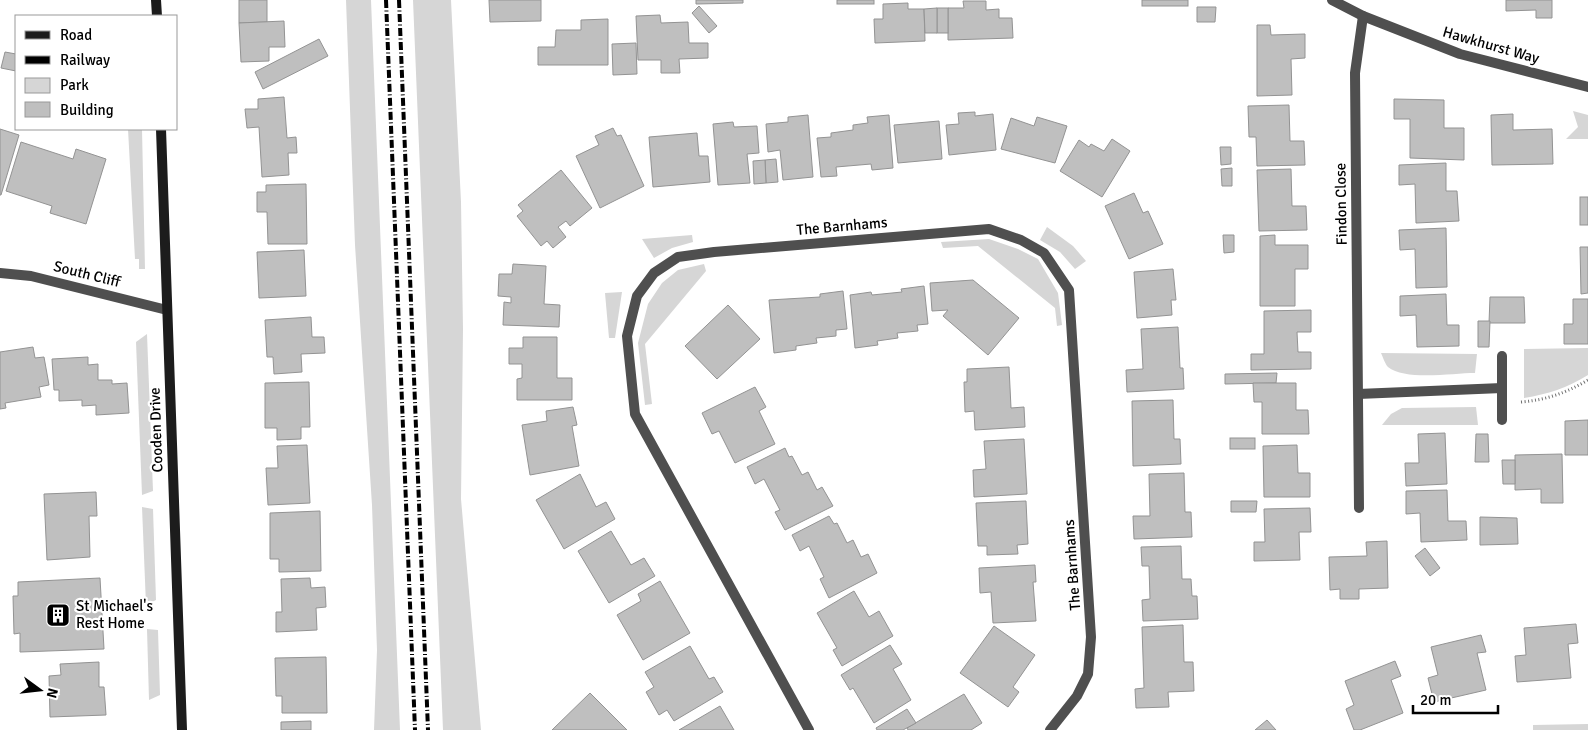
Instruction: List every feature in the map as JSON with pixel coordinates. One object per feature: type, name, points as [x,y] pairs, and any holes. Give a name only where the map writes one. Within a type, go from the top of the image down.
[{"type":"main road","points":[[156,0],[157,15]]},
{"type":"main road","name":"Cooden Drive","points":[[161,130],[182,730]]},
{"type":"street","name":"Hawkhurst Way","points":[[1332,0],[1362,16],[1460,54],[1588,87]]},
{"type":"street","name":"Findon Close","points":[[1359,508],[1355,73],[1362,16]]},
{"type":"street","name":"The Barnhams","points":[[809,730],[636,414],[627,336],[637,296],[654,273],[678,257],[714,252],[989,229],[1021,240],[1044,253],[1069,290],[1091,637],[1088,674],[1077,696],[1050,730]]},
{"type":"street","name":"South Cliff","points":[[0,273],[31,276],[167,310]]},
{"type":"street","points":[[1502,356],[1502,420]]},
{"type":"street","points":[[1358,394],[1502,388]]},
{"type":"path","points":[[1502,403],[1548,399],[1568,392],[1588,380]]},
{"type":"green space","points":[[346,0],[371,0],[400,730],[374,730],[377,650],[372,505],[355,245]]},
{"type":"green space","points":[[413,0],[451,0],[461,202],[463,329],[461,499],[481,730],[443,730]]},
{"type":"green space","points":[[1573,111],[1588,115],[1588,139],[1566,139],[1578,127]]},
{"type":"green space","points":[[128,130],[142,130],[145,269],[139,269],[139,259],[135,259]]},
{"type":"green space","points":[[1047,227],[1073,246],[1086,261],[1075,269],[1060,252],[1040,240]]},
{"type":"green space","points":[[692,235],[693,242],[672,248],[654,258],[642,239]]},
{"type":"green space","points":[[989,239],[1018,249],[1038,259],[1058,293],[1062,325],[1057,326],[1055,308],[978,246],[943,248],[941,242]]},
{"type":"green space","points":[[704,264],[706,271],[645,344],[652,404],[645,405],[638,343],[648,304],[662,283],[678,270]]},
{"type":"green space","points":[[622,292],[615,338],[609,338],[605,293]]},
{"type":"green space","points":[[147,334],[153,491],[142,495],[136,342]]},
{"type":"green space","points":[[1588,348],[1588,375],[1573,384],[1557,390],[1524,398],[1524,349]]},
{"type":"green space","points":[[1381,353],[1477,354],[1475,373],[1406,374],[1388,367]]},
{"type":"green space","points":[[1476,407],[1478,425],[1382,425],[1391,414],[1402,408]]},
{"type":"green space","points":[[142,507],[153,509],[156,600],[146,605]]},
{"type":"green space","points":[[147,629],[158,630],[160,695],[149,700]]},
{"type":"green space","points":[[1588,724],[1588,730],[1533,730],[1533,725]]},
{"type":"building","points":[[239,0],[267,0],[267,22],[239,23]]},
{"type":"building","points":[[489,0],[541,0],[541,21],[490,22]]},
{"type":"building","points":[[696,0],[743,0],[743,3],[696,4]]},
{"type":"building","points":[[837,0],[874,0],[874,4],[837,4]]},
{"type":"building","points":[[1142,0],[1188,0],[1188,6],[1142,6]]},
{"type":"building","points":[[1506,0],[1552,0],[1552,18],[1536,18],[1536,10],[1506,11]]},
{"type":"building","points":[[963,1],[986,1],[986,10],[999,9],[999,18],[1012,18],[1013,38],[948,40],[948,8],[964,8]]},
{"type":"building","points":[[908,3],[908,9],[924,9],[925,41],[875,43],[874,19],[883,19],[883,4]]},
{"type":"building","points":[[699,6],[717,26],[709,33],[692,13]]},
{"type":"building","points":[[1197,7],[1216,7],[1215,22],[1197,22]]},
{"type":"building","points":[[937,8],[948,8],[948,33],[937,33]]},
{"type":"building","points":[[937,8],[937,33],[925,33],[924,9]]},
{"type":"building","points":[[660,15],[661,23],[688,22],[689,43],[708,43],[708,58],[679,59],[680,73],[661,73],[661,60],[638,60],[636,16]]},
{"type":"building","points":[[608,19],[608,65],[538,65],[538,47],[555,47],[556,30],[581,30],[581,20]]},
{"type":"building","points":[[284,21],[285,47],[269,47],[269,61],[241,62],[239,23]]},
{"type":"building","points":[[1257,25],[1270,25],[1271,35],[1305,34],[1305,58],[1291,59],[1292,95],[1257,96]]},
{"type":"building","points":[[319,39],[328,56],[263,89],[255,72]]},
{"type":"building","points":[[636,43],[637,74],[613,75],[612,44]]},
{"type":"building","points":[[5,52],[15,54],[15,71],[1,68]]},
{"type":"building","points":[[284,97],[287,138],[296,137],[297,153],[288,153],[289,175],[262,177],[259,127],[247,128],[245,109],[258,109],[258,99]]},
{"type":"building","points":[[1394,99],[1444,100],[1444,128],[1464,128],[1464,160],[1410,158],[1410,119],[1394,119]]},
{"type":"building","points":[[1289,105],[1290,141],[1304,141],[1305,165],[1257,166],[1256,137],[1249,137],[1248,106]]},
{"type":"building","points":[[975,112],[975,116],[993,114],[996,150],[949,155],[946,125],[959,124],[958,113]]},
{"type":"building","points":[[1513,114],[1513,130],[1552,129],[1553,164],[1492,165],[1491,115]]},
{"type":"building","points":[[808,115],[813,177],[783,180],[780,150],[768,152],[766,124],[788,122],[788,117]]},
{"type":"building","points":[[889,115],[893,168],[872,170],[871,164],[836,167],[837,176],[821,177],[817,138],[831,137],[831,133],[853,130],[853,125],[868,123],[867,117]]},
{"type":"building","points":[[1037,117],[1067,126],[1055,163],[1001,149],[1011,118],[1034,126]]},
{"type":"building","points":[[939,121],[942,159],[898,163],[894,125]]},
{"type":"building","points":[[733,122],[734,127],[757,126],[759,153],[747,154],[750,183],[718,185],[713,124]]},
{"type":"building","points":[[613,128],[617,136],[621,135],[644,186],[600,208],[576,156],[599,145],[595,136]]},
{"type":"building","points":[[0,129],[19,135],[1,195],[0,195]]},
{"type":"building","points":[[697,133],[699,156],[708,156],[710,182],[653,187],[649,137]]},
{"type":"building","points":[[1112,139],[1130,151],[1102,197],[1060,171],[1079,140],[1089,147],[1091,144],[1104,151]]},
{"type":"building","points":[[21,142],[73,159],[76,149],[106,159],[86,224],[50,213],[52,206],[6,191]]},
{"type":"building","points":[[1220,147],[1231,147],[1231,164],[1221,165]]},
{"type":"building","points":[[776,159],[778,182],[766,183],[765,160]]},
{"type":"building","points":[[765,160],[766,183],[754,184],[753,161]]},
{"type":"building","points":[[1446,163],[1446,191],[1457,191],[1459,221],[1416,223],[1415,184],[1399,185],[1399,165]]},
{"type":"building","points":[[1232,168],[1232,186],[1222,186],[1221,169]]},
{"type":"building","points":[[1291,169],[1292,206],[1306,206],[1307,230],[1259,231],[1257,170]]},
{"type":"building","points":[[561,170],[592,208],[570,226],[566,221],[558,227],[566,237],[553,248],[547,241],[541,246],[517,216],[523,211],[518,205]]},
{"type":"building","points":[[306,184],[307,244],[268,244],[267,212],[257,212],[257,192],[266,192],[266,185]]},
{"type":"building","points":[[1134,193],[1143,213],[1148,211],[1163,244],[1129,259],[1105,206]]},
{"type":"building","points":[[1580,197],[1588,197],[1588,225],[1580,225]]},
{"type":"building","points":[[1446,228],[1447,287],[1416,288],[1415,249],[1400,250],[1399,230]]},
{"type":"building","points":[[1223,235],[1234,235],[1234,252],[1224,253]]},
{"type":"building","points":[[1275,235],[1275,245],[1308,245],[1308,269],[1295,269],[1295,306],[1260,306],[1260,236]]},
{"type":"building","points":[[1580,247],[1588,247],[1588,293],[1581,294]]},
{"type":"building","points":[[304,250],[306,296],[259,298],[257,252]]},
{"type":"building","points":[[513,264],[546,266],[544,304],[560,305],[559,327],[503,325],[504,302],[511,303],[511,297],[498,296],[499,274],[512,274]]},
{"type":"building","points":[[1173,269],[1176,300],[1171,300],[1172,315],[1137,318],[1134,272]]},
{"type":"building","points":[[973,280],[1019,318],[988,355],[943,316],[948,310],[932,311],[930,283]]},
{"type":"building","points":[[924,286],[928,324],[917,325],[918,331],[897,333],[898,338],[877,341],[878,345],[855,348],[850,295],[871,292],[872,295],[902,292],[901,289]]},
{"type":"building","points":[[843,291],[847,329],[836,330],[836,336],[816,338],[817,343],[796,346],[796,350],[774,353],[769,300],[820,297],[820,294]]},
{"type":"building","points":[[1446,294],[1447,325],[1459,325],[1459,346],[1417,347],[1416,315],[1400,316],[1400,296]]},
{"type":"building","points":[[1490,297],[1524,297],[1525,323],[1489,323]]},
{"type":"building","points":[[1573,299],[1588,299],[1588,344],[1564,344],[1564,324],[1573,324]]},
{"type":"building","points":[[728,305],[760,339],[717,379],[685,346]]},
{"type":"building","points":[[1311,310],[1311,332],[1297,332],[1298,352],[1311,352],[1311,369],[1251,370],[1251,354],[1264,354],[1264,311]]},
{"type":"building","points":[[311,317],[312,337],[324,337],[325,353],[301,354],[302,372],[274,374],[273,357],[267,357],[265,320]]},
{"type":"building","points":[[1478,321],[1490,321],[1489,347],[1478,347]]},
{"type":"building","points":[[1178,327],[1180,368],[1183,368],[1184,389],[1127,392],[1126,370],[1143,369],[1141,329]]},
{"type":"building","points":[[523,337],[557,337],[557,378],[572,378],[572,400],[517,400],[517,379],[522,378],[522,364],[509,364],[509,348],[523,348]]},
{"type":"building","points":[[33,347],[35,358],[44,357],[49,385],[39,387],[41,397],[5,403],[6,408],[0,409],[0,352]]},
{"type":"building","points":[[88,357],[88,365],[98,364],[98,380],[112,380],[112,384],[127,383],[129,413],[96,415],[96,405],[82,406],[82,400],[59,401],[59,390],[54,390],[52,359]]},
{"type":"building","points":[[1009,367],[1011,408],[1024,407],[1025,427],[975,430],[974,411],[965,412],[964,382],[967,382],[967,369]]},
{"type":"building","points":[[1277,373],[1276,383],[1225,384],[1225,374]]},
{"type":"building","points":[[309,382],[310,427],[301,427],[301,439],[277,440],[277,428],[265,428],[265,383]]},
{"type":"building","points":[[1253,383],[1296,383],[1296,410],[1308,410],[1309,434],[1262,434],[1262,402],[1254,402]]},
{"type":"building","points":[[755,387],[766,407],[759,411],[775,444],[735,463],[719,431],[712,434],[702,413]]},
{"type":"building","points":[[1173,400],[1174,439],[1180,439],[1181,464],[1133,466],[1132,401]]},
{"type":"building","points":[[573,407],[577,425],[572,426],[579,466],[530,475],[522,425],[547,421],[546,411]]},
{"type":"building","points":[[1588,420],[1588,455],[1565,455],[1565,421]]},
{"type":"building","points":[[1445,433],[1447,484],[1406,486],[1405,463],[1419,463],[1418,434]]},
{"type":"building","points":[[1476,434],[1488,434],[1489,462],[1475,462]]},
{"type":"building","points":[[1230,438],[1255,438],[1255,449],[1230,449]]},
{"type":"building","points":[[1024,439],[1027,494],[974,497],[973,470],[986,469],[984,441]]},
{"type":"building","points":[[307,445],[310,503],[268,505],[266,468],[278,468],[277,446]]},
{"type":"building","points":[[1297,445],[1298,473],[1310,473],[1310,497],[1264,497],[1263,446]]},
{"type":"building","points":[[785,448],[789,457],[792,456],[802,475],[808,472],[817,490],[822,487],[833,506],[785,530],[775,512],[780,510],[764,479],[755,484],[747,467]]},
{"type":"building","points":[[1562,454],[1563,503],[1541,503],[1541,489],[1515,490],[1515,455]]},
{"type":"building","points":[[1502,460],[1515,460],[1515,484],[1503,484]]},
{"type":"building","points":[[1184,473],[1185,512],[1191,512],[1192,537],[1134,539],[1133,516],[1150,516],[1149,474]]},
{"type":"building","points":[[580,474],[596,507],[606,502],[615,519],[564,549],[536,500]]},
{"type":"building","points":[[1447,490],[1448,521],[1466,521],[1467,540],[1421,542],[1420,513],[1406,514],[1406,491]]},
{"type":"building","points":[[96,492],[97,516],[89,516],[90,557],[47,560],[44,494]]},
{"type":"building","points":[[1026,501],[1028,544],[1017,545],[1018,554],[987,555],[987,546],[978,546],[976,503]]},
{"type":"building","points":[[1231,501],[1257,501],[1256,512],[1231,512]]},
{"type":"building","points":[[1310,508],[1311,532],[1299,532],[1300,560],[1254,561],[1254,542],[1265,542],[1264,509]]},
{"type":"building","points":[[320,511],[321,571],[279,572],[279,559],[270,559],[270,513]]},
{"type":"building","points":[[829,516],[834,524],[837,523],[847,543],[853,540],[861,557],[868,554],[877,573],[829,598],[820,579],[824,577],[809,546],[800,551],[792,535]]},
{"type":"building","points":[[1480,517],[1517,518],[1518,544],[1480,545]]},
{"type":"building","points":[[611,531],[631,565],[644,558],[655,576],[609,603],[578,551]]},
{"type":"building","points":[[1387,541],[1388,588],[1359,589],[1359,599],[1340,599],[1340,589],[1330,590],[1329,557],[1367,556],[1366,542]]},
{"type":"building","points":[[1181,546],[1182,579],[1191,579],[1192,596],[1197,596],[1198,619],[1143,621],[1142,600],[1150,599],[1149,566],[1142,566],[1141,547]]},
{"type":"building","points":[[1425,548],[1440,568],[1430,576],[1415,556]]},
{"type":"building","points":[[1035,565],[1036,582],[1033,582],[1036,621],[993,623],[991,592],[980,593],[979,568]]},
{"type":"building","name":"St Michael's Rest Home","points":[[100,578],[104,649],[20,652],[20,633],[14,634],[13,596],[18,596],[18,582]]},
{"type":"building","points":[[310,578],[311,588],[325,587],[326,607],[316,608],[317,630],[276,632],[276,612],[282,612],[281,579]]},
{"type":"building","points":[[660,581],[690,633],[643,660],[617,615],[641,601],[638,594]]},
{"type":"building","points":[[854,591],[869,617],[879,611],[893,636],[842,666],[833,650],[837,648],[817,613]]},
{"type":"building","points":[[1576,624],[1578,643],[1568,644],[1571,678],[1517,682],[1515,656],[1526,655],[1524,628]]},
{"type":"building","points":[[1183,625],[1184,662],[1193,662],[1194,691],[1168,692],[1169,707],[1136,708],[1135,689],[1144,688],[1142,627]]},
{"type":"building","points":[[994,626],[1035,655],[1013,687],[1019,692],[1008,707],[960,673]]},
{"type":"building","points":[[1481,635],[1486,652],[1477,653],[1486,690],[1434,702],[1428,678],[1438,675],[1431,647]]},
{"type":"building","points":[[890,645],[902,664],[893,669],[911,700],[874,723],[853,688],[850,690],[841,675]]},
{"type":"building","points":[[690,646],[709,679],[714,677],[723,692],[674,721],[667,710],[659,715],[646,692],[654,687],[645,672]]},
{"type":"building","points":[[326,657],[327,713],[282,713],[282,696],[276,696],[275,658]]},
{"type":"building","points":[[1395,661],[1401,676],[1391,680],[1403,713],[1360,730],[1354,730],[1346,709],[1354,705],[1345,681]]},
{"type":"building","points":[[99,662],[99,687],[104,687],[106,715],[50,717],[49,676],[61,675],[60,664]]},
{"type":"building","points":[[590,693],[627,730],[552,730]]},
{"type":"building","points":[[964,694],[982,723],[971,730],[908,730],[907,728]]},
{"type":"building","points":[[720,706],[734,730],[679,730]]},
{"type":"building","points":[[907,709],[916,723],[903,730],[877,730],[876,728]]},
{"type":"building","points":[[1267,720],[1276,730],[1255,730]]},
{"type":"building","points":[[311,721],[311,730],[281,730],[281,722]]},
{"type":"railway","points":[[386,0],[415,730]]},
{"type":"railway","points":[[399,0],[428,730]]},
{"type":"place","name":"St Michael's Rest Home","points":[[58,615]]}]
